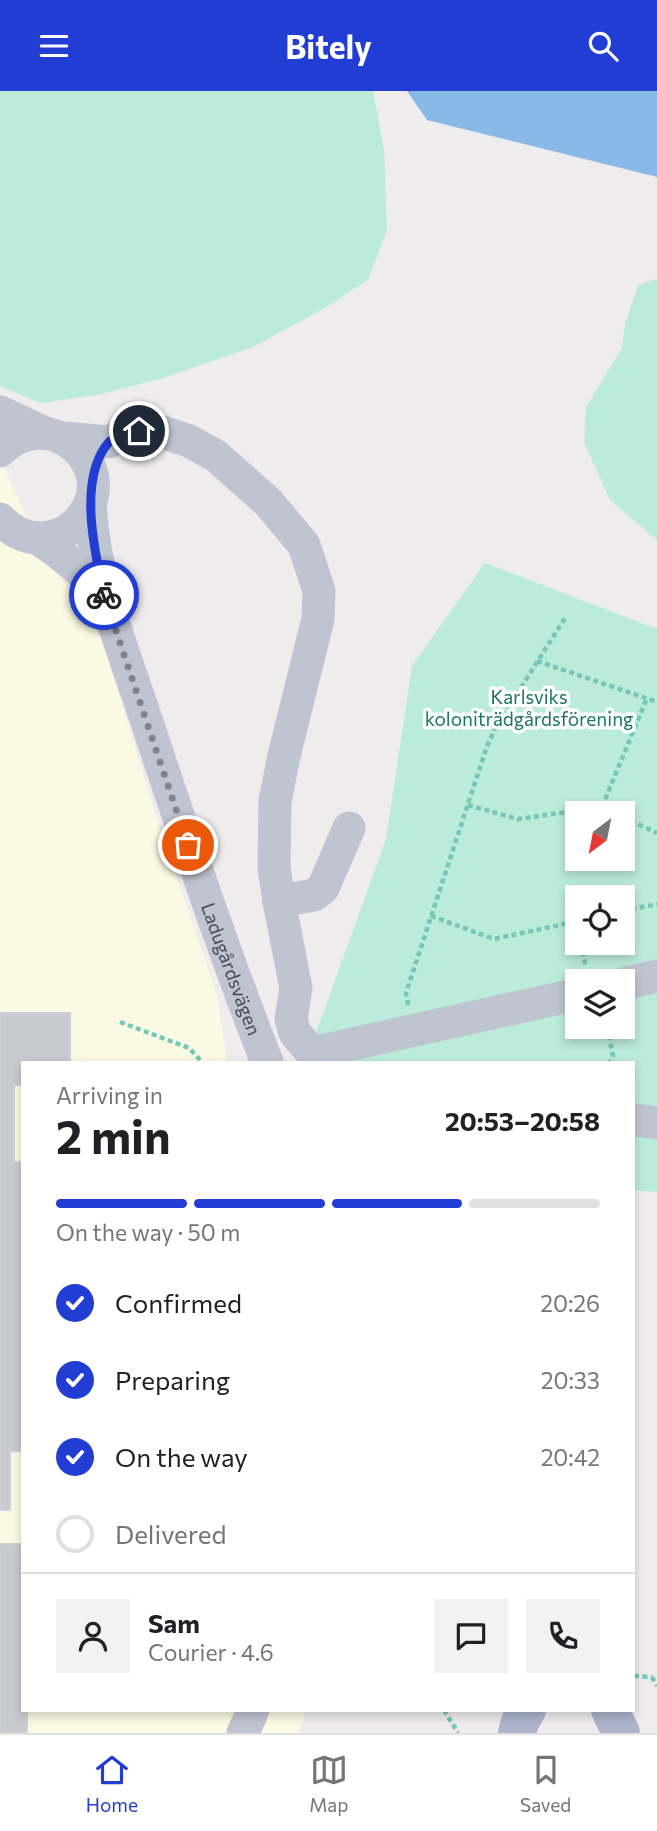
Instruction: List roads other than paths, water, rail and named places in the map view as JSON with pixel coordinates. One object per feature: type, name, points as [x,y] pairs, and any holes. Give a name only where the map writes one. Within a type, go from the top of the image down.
[{"type":"main road","points":[[611,1712],[621,1733]]},
{"type":"street","points":[[0,412],[55,436],[80,451],[91,470],[91,492]]},
{"type":"street","points":[[13,532],[60,535],[69,530],[85,513],[100,459],[109,442],[123,434],[153,429],[189,441],[216,456],[268,502],[304,545],[319,591],[318,619],[275,801],[274,868],[296,988],[291,1019],[295,1034],[321,1058],[565,986]]},
{"type":"street","points":[[0,451],[14,439],[24,435],[109,442]]},
{"type":"street","name":"Ladugårdsvägen","points":[[91,492],[91,528],[104,596],[202,889],[267,1061]]},
{"type":"street","name":"Ladugårdsvägen","points":[[13,532],[63,554],[85,573],[104,596]]},
{"type":"street","points":[[279,901],[314,895],[323,888],[349,828]]},
{"type":"street","points":[[635,981],[657,976]]},
{"type":"street","points":[[635,1120],[657,1123]]},
{"type":"street","points":[[243,1733],[252,1712]]},
{"type":"water","points":[[407,91],[657,91],[657,177],[427,120]]},
{"type":"park label","name":"Karlsviks koloniträdgårdsförening","points":[[529,707]]}]
